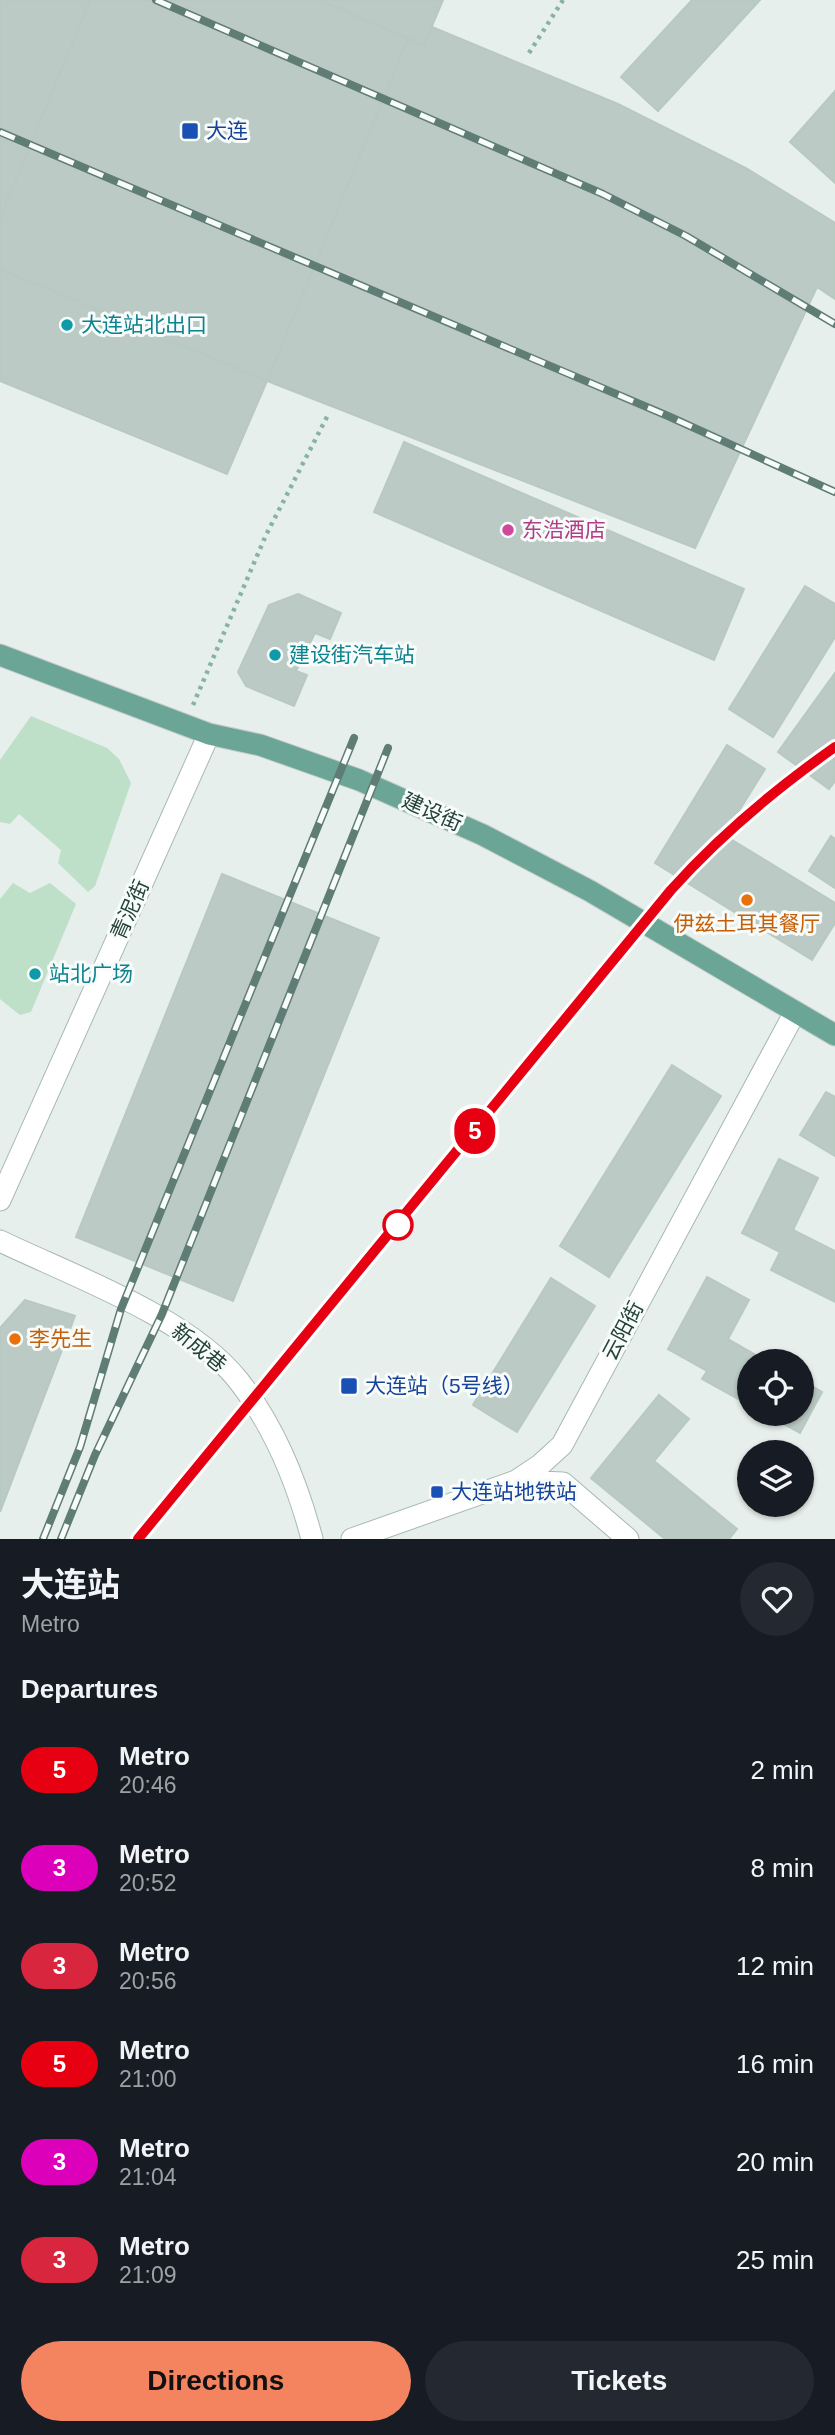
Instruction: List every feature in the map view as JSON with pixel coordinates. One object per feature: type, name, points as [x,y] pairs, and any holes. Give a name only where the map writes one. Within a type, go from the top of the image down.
[{"type":"main road","name":"建设街","points":[[0,655],[209,734],[260,745],[359,780],[483,835],[590,891],[835,1035]]},
{"type":"street","name":"青泥街","points":[[0,1200],[209,734]]},
{"type":"street","name":"云阳街","points":[[352,1539],[516,1481],[540,1465],[562,1445],[795,1013]]},
{"type":"street","name":"新成巷","points":[[0,1241],[165,1320],[196,1342],[237,1379],[273,1435],[300,1493],[312,1539]]},
{"type":"street","points":[[516,1481],[563,1483],[628,1539]]},
{"type":"path","points":[[529,53],[563,0]]},
{"type":"path","points":[[185,725],[266,535],[329,413]]},
{"type":"green space","points":[[31,716],[107,748],[119,759],[131,783],[95,886],[88,892],[58,863],[61,850],[19,814],[10,824],[0,822],[0,760]]},
{"type":"green space","points":[[13,883],[30,893],[50,883],[76,904],[31,1012],[20,1015],[0,999],[0,899]]},
{"type":"building","points":[[0,0],[90,0],[0,219]]},
{"type":"building","points":[[90,0],[318,0],[408,39],[267,381],[0,269],[0,219]]},
{"type":"building","points":[[318,0],[443,0],[424,45]]},
{"type":"building","points":[[692,0],[760,0],[658,111],[621,77]]},
{"type":"building","points":[[432,27],[618,104],[746,168],[835,223],[835,299],[817,287],[695,548],[267,381],[408,39],[424,45]]},
{"type":"building","points":[[835,91],[835,183],[790,142]]},
{"type":"building","name":"大连站北出口","points":[[0,269],[267,381],[227,474],[0,381]]},
{"type":"building","points":[[404,442],[744,589],[714,660],[374,512]]},
{"type":"building","points":[[805,586],[835,604],[835,637],[773,737],[729,709]]},
{"type":"building","name":"建设街汽车站","points":[[298,594],[341,613],[330,639],[315,633],[296,671],[307,675],[294,706],[246,686],[238,672],[269,605]]},
{"type":"building","points":[[835,673],[835,781],[829,789],[778,752]]},
{"type":"building","points":[[727,745],[765,769],[724,835],[835,903],[835,923],[812,960],[655,863]]},
{"type":"building","points":[[831,836],[835,839],[835,888],[809,871]]},
{"type":"building","points":[[222,874],[379,938],[233,1301],[76,1237]]},
{"type":"building","points":[[672,1065],[721,1096],[609,1277],[560,1246]]},
{"type":"building","points":[[826,1092],[835,1097],[835,1156],[800,1135]]},
{"type":"building","points":[[779,1159],[818,1178],[793,1230],[835,1251],[835,1302],[771,1270],[780,1252],[742,1233]]},
{"type":"building","points":[[707,1277],[749,1300],[728,1339],[745,1349],[737,1349],[737,1398],[702,1379],[707,1371],[668,1349]]},
{"type":"building","points":[[551,1278],[595,1306],[517,1432],[473,1405]]},
{"type":"building","points":[[25,1300],[75,1316],[0,1512],[0,1328]]},
{"type":"building","points":[[814,1387],[822,1392],[814,1407]]},
{"type":"building","points":[[659,1395],[689,1419],[654,1461],[737,1529],[729,1539],[665,1539],[591,1478]]},
{"type":"building","points":[[787,1426],[804,1426],[800,1433]]},
{"type":"railway","points":[[156,0],[603,194],[686,236],[835,324]]},
{"type":"railway","points":[[0,132],[668,416],[835,492]]},
{"type":"railway","points":[[43,1539],[80,1447],[121,1309],[354,738]]},
{"type":"railway","points":[[61,1539],[95,1455],[162,1314],[388,748]]},
{"type":"metro line","name":"5","points":[[138,1539],[671,890],[716,840],[780,785],[835,747]]},
{"type":"place","name":"大连","points":[[190,131]]},
{"type":"place","name":"大连站北出口","points":[[67,325]]},
{"type":"place","name":"东浩酒店","points":[[508,530]]},
{"type":"place","name":"建设街汽车站","points":[[275,655]]},
{"type":"place","name":"伊兹土耳其餐厅","points":[[747,900]]},
{"type":"place","name":"站北广场","points":[[35,974]]},
{"type":"place","name":"李先生","points":[[15,1339]]},
{"type":"place","name":"大连站（5号线）","points":[[349,1386]]},
{"type":"place","name":"大连站地铁站","points":[[437,1492]]}]
